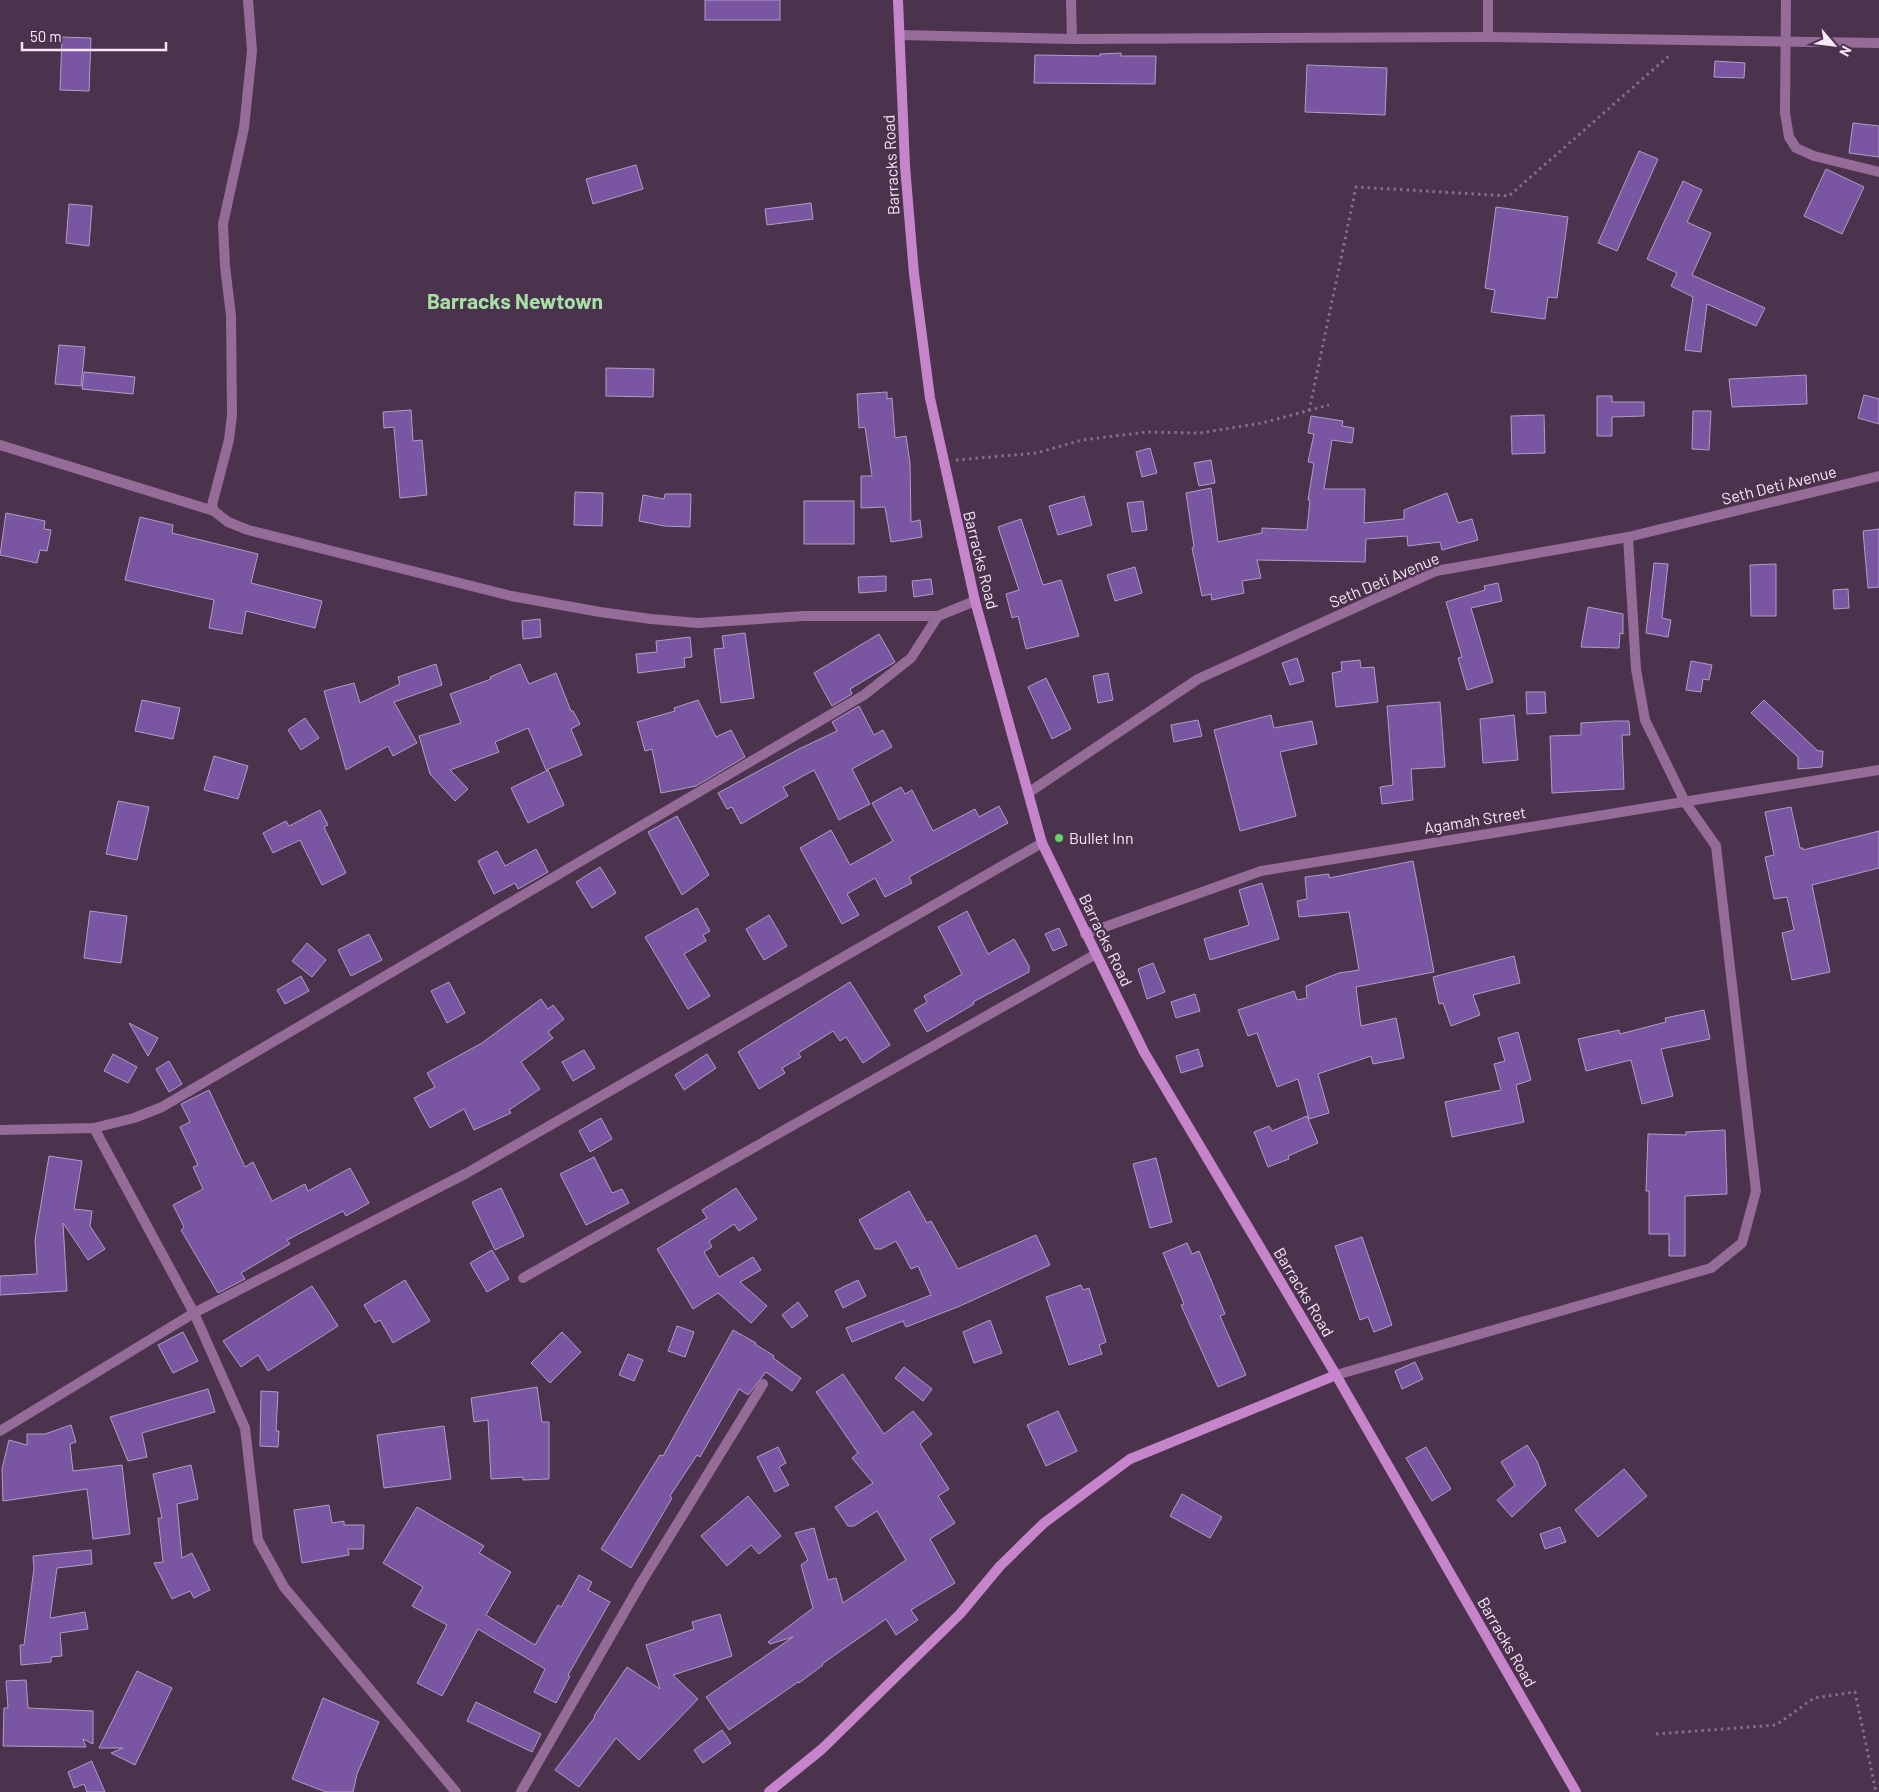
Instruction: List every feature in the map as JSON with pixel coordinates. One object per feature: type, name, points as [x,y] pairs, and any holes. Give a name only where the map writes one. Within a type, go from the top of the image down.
[{"type":"street","points":[[214,511],[212,505],[229,440],[232,415],[231,316],[225,266],[223,224],[244,128],[252,51],[248,0]]},
{"type":"street","name":"Barracks Road","points":[[898,0],[905,166],[914,274],[930,398],[975,600],[1042,843],[1144,1052],[1336,1375],[1576,1792]]},
{"type":"street","points":[[1071,0],[1072,39]]},
{"type":"street","points":[[1488,0],[1488,37]]},
{"type":"street","points":[[1786,0],[1786,126],[1789,137],[1796,148],[1814,156],[1879,172]]},
{"type":"street","points":[[900,34],[1072,39],[1488,37],[1879,43]]},
{"type":"street","points":[[0,445],[214,511],[228,522],[248,530],[511,596],[600,612],[698,623],[804,616],[938,616],[975,600]]},
{"type":"street","name":"Seth Deti Avenue","points":[[1028,793],[1198,679],[1436,571],[1628,537],[1879,476]]},
{"type":"street","points":[[769,1792],[835,1735],[960,1614],[1000,1566],[1044,1524],[1130,1459],[1336,1375],[1711,1268],[1742,1243],[1756,1191],[1716,846],[1685,802],[1645,720],[1636,669],[1628,537]]},
{"type":"street","points":[[0,1130],[94,1128],[134,1118],[162,1107],[864,696],[911,658],[938,616]]},
{"type":"street","name":"Agamah Street","points":[[1085,934],[1261,870],[1879,770]]},
{"type":"street","points":[[0,1431],[194,1313],[466,1173],[1042,843]]},
{"type":"street","points":[[523,1278],[1096,954]]},
{"type":"street","points":[[94,1128],[194,1313],[245,1428],[258,1540],[284,1586],[456,1792]]},
{"type":"street","points":[[521,1792],[642,1583],[763,1384]]},
{"type":"path","points":[[1309,411],[1356,187],[1509,196],[1686,40]]},
{"type":"path","points":[[943,461],[1037,453],[1082,440],[1146,432],[1200,433],[1262,422],[1329,405]]},
{"type":"path","points":[[1656,1734],[1776,1725],[1814,1698],[1856,1692],[1876,1792]]},
{"type":"building","points":[[705,0],[780,0],[780,20],[705,20]]},
{"type":"building","points":[[62,37],[91,38],[89,91],[60,90]]},
{"type":"building","points":[[1121,53],[1121,56],[1156,56],[1155,84],[1034,83],[1035,55],[1100,56],[1100,54]]},
{"type":"building","points":[[1715,61],[1745,63],[1744,78],[1714,77]]},
{"type":"building","points":[[1307,65],[1387,68],[1385,115],[1305,112]]},
{"type":"building","points":[[1853,123],[1879,126],[1879,157],[1849,153]]},
{"type":"building","points":[[1639,151],[1658,159],[1617,251],[1598,243]]},
{"type":"building","points":[[636,165],[643,189],[593,204],[586,179]]},
{"type":"building","points":[[1826,169],[1864,187],[1842,234],[1804,216]]},
{"type":"building","points":[[1683,181],[1702,190],[1687,222],[1711,233],[1692,275],[1765,308],[1756,326],[1707,304],[1701,352],[1685,350],[1693,297],[1671,286],[1677,273],[1647,259]]},
{"type":"building","points":[[811,203],[813,219],[767,225],[765,209]]},
{"type":"building","points":[[69,204],[92,206],[89,246],[66,243]]},
{"type":"building","points":[[1496,207],[1568,217],[1557,298],[1548,297],[1545,319],[1491,312],[1495,290],[1485,288]]},
{"type":"building","points":[[59,345],[85,347],[81,386],[55,384]]},
{"type":"building","points":[[606,368],[654,369],[653,397],[606,396]]},
{"type":"building","points":[[84,372],[135,377],[133,394],[82,389]]},
{"type":"building","points":[[1806,375],[1807,404],[1732,407],[1729,379]]},
{"type":"building","points":[[887,392],[887,399],[892,398],[895,438],[906,436],[910,463],[911,522],[920,520],[922,537],[891,542],[885,507],[861,508],[861,476],[872,476],[865,427],[859,428],[857,394]]},
{"type":"building","points":[[1864,395],[1879,399],[1879,424],[1858,418]]},
{"type":"building","points":[[1597,396],[1612,396],[1612,402],[1644,402],[1644,416],[1612,417],[1612,436],[1597,436]]},
{"type":"building","points":[[411,410],[413,441],[422,440],[427,495],[400,498],[394,427],[384,428],[383,412]]},
{"type":"building","points":[[1693,411],[1711,411],[1709,450],[1692,449]]},
{"type":"building","points":[[1544,415],[1545,453],[1512,454],[1511,416]]},
{"type":"building","points":[[1311,416],[1343,421],[1342,426],[1354,428],[1352,443],[1332,440],[1324,489],[1365,489],[1364,523],[1404,519],[1404,510],[1447,493],[1458,523],[1472,519],[1478,540],[1442,550],[1440,542],[1408,546],[1407,536],[1366,539],[1365,562],[1257,560],[1261,578],[1242,581],[1244,593],[1212,600],[1211,594],[1202,596],[1192,548],[1194,547],[1186,493],[1211,488],[1218,542],[1262,533],[1262,528],[1307,530],[1310,500],[1308,500],[1314,463],[1308,462],[1314,434],[1308,433]]},
{"type":"building","points":[[1150,448],[1157,473],[1142,477],[1136,452]]},
{"type":"building","points":[[1211,460],[1215,483],[1199,486],[1194,463]]},
{"type":"building","points":[[575,492],[603,493],[602,526],[574,525]]},
{"type":"building","points":[[665,494],[691,494],[690,527],[664,526],[639,521],[643,495],[664,499]]},
{"type":"building","points":[[1084,496],[1092,525],[1058,535],[1049,506]]},
{"type":"building","points":[[804,501],[854,501],[854,544],[804,544]]},
{"type":"building","points":[[1143,501],[1147,530],[1132,532],[1127,503]]},
{"type":"building","points":[[6,513],[45,521],[44,529],[51,530],[47,551],[40,550],[37,563],[0,555]]},
{"type":"building","points":[[140,517],[173,525],[172,533],[258,554],[251,583],[322,601],[315,628],[246,611],[242,634],[209,628],[214,600],[125,580]]},
{"type":"building","points":[[1021,519],[1043,585],[1061,580],[1079,636],[1026,649],[1018,616],[1012,618],[1006,594],[1019,590],[998,527]]},
{"type":"building","points":[[1879,529],[1879,587],[1868,588],[1863,531]]},
{"type":"building","points":[[1654,563],[1668,564],[1662,618],[1671,620],[1668,637],[1646,633]]},
{"type":"building","points":[[1776,564],[1776,616],[1751,616],[1750,565]]},
{"type":"building","points":[[1135,567],[1142,593],[1115,601],[1107,575]]},
{"type":"building","points":[[886,576],[886,591],[859,593],[858,577]]},
{"type":"building","points":[[931,579],[933,594],[914,597],[912,581]]},
{"type":"building","points":[[1498,583],[1502,601],[1471,608],[1493,682],[1467,690],[1458,658],[1462,657],[1446,602],[1485,590],[1484,586]]},
{"type":"building","points":[[1848,589],[1849,608],[1834,609],[1833,590]]},
{"type":"building","points":[[1588,607],[1623,614],[1623,634],[1620,633],[1619,648],[1581,647]]},
{"type":"building","points":[[540,619],[541,637],[523,639],[522,621]]},
{"type":"building","points":[[745,633],[754,698],[721,703],[714,649],[724,648],[722,636]]},
{"type":"building","points":[[879,634],[895,662],[850,689],[852,694],[832,706],[814,673]]},
{"type":"building","points":[[690,637],[692,657],[684,658],[685,667],[638,673],[636,654],[657,652],[656,641]]},
{"type":"building","points":[[1297,658],[1304,681],[1290,685],[1282,663]]},
{"type":"building","points":[[1360,660],[1361,668],[1374,667],[1378,702],[1336,707],[1332,673],[1342,671],[1341,662]]},
{"type":"building","points":[[1691,661],[1712,665],[1709,680],[1703,679],[1701,692],[1686,690]]},
{"type":"building","points":[[436,664],[442,685],[394,702],[417,743],[393,756],[388,746],[346,770],[324,691],[354,683],[360,703],[400,684],[398,677]]},
{"type":"building","points":[[520,664],[529,684],[556,673],[571,711],[573,711],[580,724],[571,729],[582,755],[546,770],[528,728],[495,742],[499,752],[450,770],[468,789],[455,801],[430,774],[419,736],[461,723],[450,694],[491,679],[490,677]]},
{"type":"building","points":[[1108,673],[1113,700],[1098,703],[1093,676]]},
{"type":"building","points":[[1046,678],[1071,729],[1052,739],[1028,687]]},
{"type":"building","points":[[1526,692],[1545,692],[1546,713],[1527,714]]},
{"type":"building","points":[[142,700],[180,708],[173,739],[135,731]]},
{"type":"building","points":[[698,700],[716,737],[731,730],[745,757],[696,786],[661,793],[652,749],[645,751],[637,722],[675,711],[674,708]]},
{"type":"building","points":[[1764,700],[1818,751],[1823,751],[1822,767],[1798,769],[1798,757],[1751,713]]},
{"type":"building","points":[[1440,702],[1445,767],[1411,769],[1413,800],[1382,804],[1380,787],[1393,785],[1387,706]]},
{"type":"building","points":[[859,706],[874,735],[883,730],[892,747],[852,769],[870,804],[839,820],[814,770],[783,787],[788,796],[741,824],[732,807],[727,809],[718,793],[799,749],[837,731],[832,722]]},
{"type":"building","points":[[1271,715],[1274,728],[1312,721],[1317,744],[1280,752],[1296,816],[1240,831],[1214,730]]},
{"type":"building","points":[[1514,715],[1518,760],[1483,763],[1480,719]]},
{"type":"building","points":[[305,718],[319,738],[301,750],[288,730]]},
{"type":"building","points":[[1198,720],[1202,736],[1174,742],[1171,725]]},
{"type":"building","points":[[1629,721],[1630,735],[1622,735],[1624,789],[1552,793],[1550,736],[1581,735],[1581,723]]},
{"type":"building","points":[[214,756],[248,766],[238,799],[204,790]]},
{"type":"building","points":[[548,770],[564,805],[528,823],[511,788]]},
{"type":"building","points":[[901,787],[905,794],[912,790],[933,831],[975,809],[979,817],[999,806],[1008,823],[909,877],[912,883],[885,897],[875,878],[847,894],[859,915],[842,924],[800,848],[831,830],[850,865],[893,841],[872,803]]},
{"type":"building","points":[[118,801],[149,807],[137,860],[106,854]]},
{"type":"building","points":[[1791,807],[1800,848],[1803,848],[1803,850],[1879,831],[1879,868],[1812,885],[1830,972],[1792,980],[1782,933],[1794,930],[1787,897],[1774,899],[1765,857],[1774,855],[1765,812]]},
{"type":"building","points":[[320,810],[328,825],[324,827],[346,873],[322,885],[300,840],[273,853],[263,833],[286,821],[289,826]]},
{"type":"building","points":[[677,816],[709,875],[682,895],[648,832]]},
{"type":"building","points":[[536,849],[548,872],[518,889],[515,883],[494,894],[478,861],[497,851],[505,866]]},
{"type":"building","points":[[1413,861],[1434,972],[1356,987],[1361,1026],[1396,1018],[1404,1058],[1373,1064],[1371,1056],[1318,1074],[1329,1113],[1309,1119],[1298,1079],[1277,1087],[1257,1033],[1248,1036],[1238,1010],[1294,991],[1297,1000],[1307,998],[1306,986],[1339,973],[1359,970],[1349,912],[1299,917],[1297,901],[1307,899],[1305,877],[1329,874],[1329,878]]},
{"type":"building","points":[[600,867],[616,893],[592,908],[576,882]]},
{"type":"building","points":[[1262,883],[1279,939],[1210,960],[1204,939],[1249,925],[1239,890]]},
{"type":"building","points":[[697,908],[710,931],[703,935],[706,941],[684,954],[710,996],[688,1009],[645,937]]},
{"type":"building","points":[[90,911],[127,916],[121,963],[84,958]]},
{"type":"building","points":[[967,911],[988,954],[1014,939],[1029,966],[1029,972],[973,1002],[974,1004],[927,1032],[914,1010],[927,1002],[924,996],[962,974],[938,927]]},
{"type":"building","points":[[769,915],[787,946],[764,960],[746,929]]},
{"type":"building","points":[[1059,928],[1067,945],[1053,951],[1045,934]]},
{"type":"building","points":[[369,934],[382,960],[351,976],[338,950]]},
{"type":"building","points":[[307,943],[326,960],[312,977],[292,961]]},
{"type":"building","points":[[1514,956],[1520,983],[1473,995],[1480,1015],[1451,1026],[1443,1003],[1439,1004],[1433,977]]},
{"type":"building","points":[[1153,963],[1165,992],[1147,999],[1138,969]]},
{"type":"building","points":[[301,976],[309,991],[285,1004],[277,990]]},
{"type":"building","points":[[449,982],[465,1013],[447,1023],[431,991]]},
{"type":"building","points":[[850,982],[890,1045],[863,1063],[846,1037],[840,1041],[833,1031],[798,1053],[801,1057],[782,1068],[785,1073],[759,1089],[738,1052]]},
{"type":"building","points":[[1195,994],[1200,1011],[1176,1018],[1171,1002]]},
{"type":"building","points":[[541,999],[548,1009],[553,1005],[564,1019],[548,1032],[553,1038],[521,1062],[540,1089],[509,1110],[511,1113],[474,1130],[464,1109],[430,1128],[414,1098],[435,1087],[427,1073],[482,1043]]},
{"type":"building","points":[[1704,1010],[1710,1039],[1661,1049],[1673,1096],[1642,1104],[1631,1060],[1586,1071],[1578,1039],[1619,1030],[1620,1034],[1666,1022],[1665,1018]]},
{"type":"building","points":[[129,1023],[158,1038],[148,1056]]},
{"type":"building","points":[[1518,1032],[1531,1080],[1516,1085],[1524,1122],[1452,1137],[1445,1102],[1501,1090],[1494,1064],[1505,1061],[1498,1038]]},
{"type":"building","points":[[1198,1049],[1203,1066],[1181,1073],[1176,1056]]},
{"type":"building","points":[[584,1050],[595,1068],[573,1081],[562,1062]]},
{"type":"building","points":[[113,1054],[137,1067],[128,1083],[104,1071]]},
{"type":"building","points":[[707,1054],[716,1068],[684,1090],[675,1075]]},
{"type":"building","points":[[169,1061],[182,1084],[169,1092],[156,1069]]},
{"type":"building","points":[[209,1090],[245,1167],[253,1162],[272,1201],[305,1184],[308,1191],[350,1168],[369,1203],[346,1216],[343,1211],[287,1240],[290,1244],[241,1273],[245,1279],[218,1293],[181,1230],[184,1227],[173,1205],[203,1189],[193,1167],[198,1165],[180,1127],[190,1122],[181,1104]]},
{"type":"building","points":[[1307,1116],[1318,1143],[1288,1156],[1289,1159],[1268,1167],[1254,1132],[1269,1126],[1272,1131]]},
{"type":"building","points":[[601,1118],[612,1139],[590,1152],[579,1131]]},
{"type":"building","points":[[1725,1130],[1727,1194],[1685,1196],[1685,1256],[1669,1256],[1669,1234],[1649,1234],[1649,1191],[1646,1191],[1648,1134],[1686,1135],[1686,1132]]},
{"type":"building","points":[[49,1156],[82,1161],[74,1209],[92,1211],[90,1226],[105,1249],[88,1260],[63,1223],[67,1291],[0,1295],[0,1276],[37,1274],[35,1240]]},
{"type":"building","points":[[594,1157],[612,1193],[622,1189],[629,1203],[586,1225],[560,1174]]},
{"type":"building","points":[[1156,1158],[1172,1222],[1150,1228],[1133,1164]]},
{"type":"building","points":[[501,1188],[524,1236],[495,1250],[472,1202]]},
{"type":"building","points":[[736,1188],[757,1219],[739,1231],[734,1224],[709,1241],[712,1247],[704,1252],[719,1277],[753,1257],[761,1270],[740,1282],[767,1306],[751,1323],[718,1293],[693,1309],[657,1249],[707,1218],[702,1210]]},
{"type":"building","points":[[909,1191],[927,1223],[931,1221],[958,1269],[1036,1235],[1050,1265],[960,1306],[906,1327],[903,1321],[852,1342],[846,1328],[931,1295],[918,1266],[911,1269],[896,1241],[881,1249],[875,1249],[859,1220]]},
{"type":"building","points":[[1362,1237],[1392,1325],[1374,1332],[1368,1317],[1360,1320],[1335,1246]]},
{"type":"building","points":[[1187,1243],[1192,1254],[1199,1251],[1225,1314],[1220,1316],[1246,1375],[1218,1387],[1181,1305],[1184,1304],[1163,1253]]},
{"type":"building","points":[[492,1250],[509,1279],[487,1292],[470,1263]]},
{"type":"building","points":[[405,1280],[430,1321],[393,1343],[380,1320],[375,1323],[364,1305]]},
{"type":"building","points":[[858,1280],[866,1296],[843,1308],[835,1291]]},
{"type":"building","points":[[1081,1285],[1083,1290],[1089,1288],[1106,1342],[1099,1345],[1102,1354],[1069,1365],[1046,1297]]},
{"type":"building","points":[[312,1286],[338,1326],[268,1371],[258,1355],[241,1367],[223,1341]]},
{"type":"building","points":[[798,1302],[808,1316],[792,1328],[782,1315]]},
{"type":"building","points":[[990,1320],[1002,1353],[974,1363],[963,1332]]},
{"type":"building","points":[[677,1326],[694,1332],[685,1357],[668,1351]]},
{"type":"building","points":[[733,1330],[756,1343],[801,1378],[792,1391],[766,1372],[748,1395],[739,1389],[700,1457],[697,1455],[670,1496],[672,1498],[631,1568],[601,1549],[660,1455],[663,1456]]},
{"type":"building","points":[[183,1332],[198,1361],[173,1373],[158,1345]]},
{"type":"building","points":[[562,1332],[581,1352],[550,1383],[531,1363]]},
{"type":"building","points":[[628,1354],[643,1360],[634,1381],[619,1375]]},
{"type":"building","points":[[1415,1362],[1423,1379],[1402,1389],[1395,1371]]},
{"type":"building","points":[[904,1367],[932,1389],[923,1401],[895,1378]]},
{"type":"building","points":[[843,1374],[884,1434],[913,1411],[932,1434],[920,1444],[949,1489],[938,1496],[955,1523],[930,1539],[955,1583],[911,1610],[918,1620],[896,1635],[886,1619],[822,1664],[799,1683],[729,1730],[706,1697],[793,1637],[770,1644],[768,1642],[813,1608],[801,1565],[808,1560],[795,1533],[814,1528],[828,1580],[836,1578],[843,1603],[906,1560],[877,1511],[854,1526],[848,1526],[835,1507],[873,1483],[852,1458],[858,1453],[816,1392]]},
{"type":"building","points":[[537,1387],[542,1422],[549,1422],[549,1479],[523,1480],[523,1477],[491,1479],[488,1420],[474,1422],[471,1398]]},
{"type":"building","points":[[208,1389],[215,1412],[142,1433],[147,1457],[128,1461],[110,1417]]},
{"type":"building","points":[[261,1391],[278,1392],[276,1431],[279,1431],[278,1447],[260,1446]]},
{"type":"building","points":[[1058,1411],[1077,1451],[1046,1466],[1027,1425]]},
{"type":"building","points":[[71,1425],[76,1442],[70,1444],[73,1471],[122,1465],[130,1534],[93,1539],[87,1489],[3,1501],[2,1469],[9,1440],[27,1445],[27,1434],[45,1434]]},
{"type":"building","points":[[444,1426],[451,1479],[384,1488],[377,1435]]},
{"type":"building","points":[[1527,1445],[1537,1461],[1546,1485],[1512,1517],[1497,1500],[1515,1485],[1501,1462]]},
{"type":"building","points":[[778,1447],[786,1463],[779,1467],[789,1485],[775,1492],[757,1457]]},
{"type":"building","points":[[1426,1447],[1451,1489],[1432,1501],[1406,1458]]},
{"type":"building","points":[[191,1465],[198,1499],[177,1504],[182,1558],[192,1553],[210,1590],[194,1598],[190,1591],[172,1599],[154,1563],[163,1562],[158,1518],[162,1518],[153,1474]]},
{"type":"building","points":[[1624,1469],[1647,1496],[1598,1537],[1575,1510]]},
{"type":"building","points":[[1182,1494],[1222,1517],[1210,1538],[1170,1516]]},
{"type":"building","points":[[748,1496],[781,1536],[759,1554],[751,1545],[727,1566],[701,1536]]},
{"type":"building","points":[[329,1505],[332,1523],[344,1521],[344,1525],[364,1525],[363,1549],[348,1549],[349,1555],[302,1563],[294,1510]]},
{"type":"building","points":[[417,1507],[484,1546],[479,1553],[511,1572],[486,1615],[535,1645],[558,1605],[561,1607],[579,1575],[592,1582],[588,1590],[610,1602],[568,1675],[570,1676],[556,1703],[534,1692],[545,1669],[478,1629],[442,1696],[417,1683],[447,1625],[412,1606],[423,1587],[383,1563]]},
{"type":"building","points":[[1560,1527],[1566,1542],[1545,1549],[1540,1534]]},
{"type":"building","points":[[91,1550],[92,1564],[57,1568],[50,1618],[85,1612],[88,1629],[60,1633],[62,1656],[51,1657],[51,1662],[21,1665],[20,1645],[24,1645],[34,1568],[33,1556]]},
{"type":"building","points":[[720,1614],[732,1656],[673,1675],[698,1699],[639,1760],[616,1738],[579,1787],[555,1770],[595,1717],[627,1667],[660,1689],[646,1645],[694,1629],[692,1622]]},
{"type":"building","points":[[137,1671],[172,1688],[135,1765],[111,1753],[123,1748],[99,1748]]},
{"type":"building","points":[[26,1680],[28,1708],[93,1711],[93,1744],[83,1739],[86,1747],[3,1746],[4,1708],[8,1708],[6,1681]]},
{"type":"building","points":[[323,1698],[379,1722],[357,1774],[353,1792],[326,1792],[292,1779]]},
{"type":"building","points":[[476,1702],[541,1734],[532,1752],[467,1721]]},
{"type":"building","points":[[722,1730],[731,1743],[703,1763],[694,1750]]},
{"type":"building","points":[[92,1761],[105,1792],[87,1792],[84,1784],[74,1788],[68,1772]]},
{"type":"place","name":"Bullet Inn","points":[[1059,838]]},
{"type":"district","name":"Barracks Newtown","points":[[515,302]]}]
